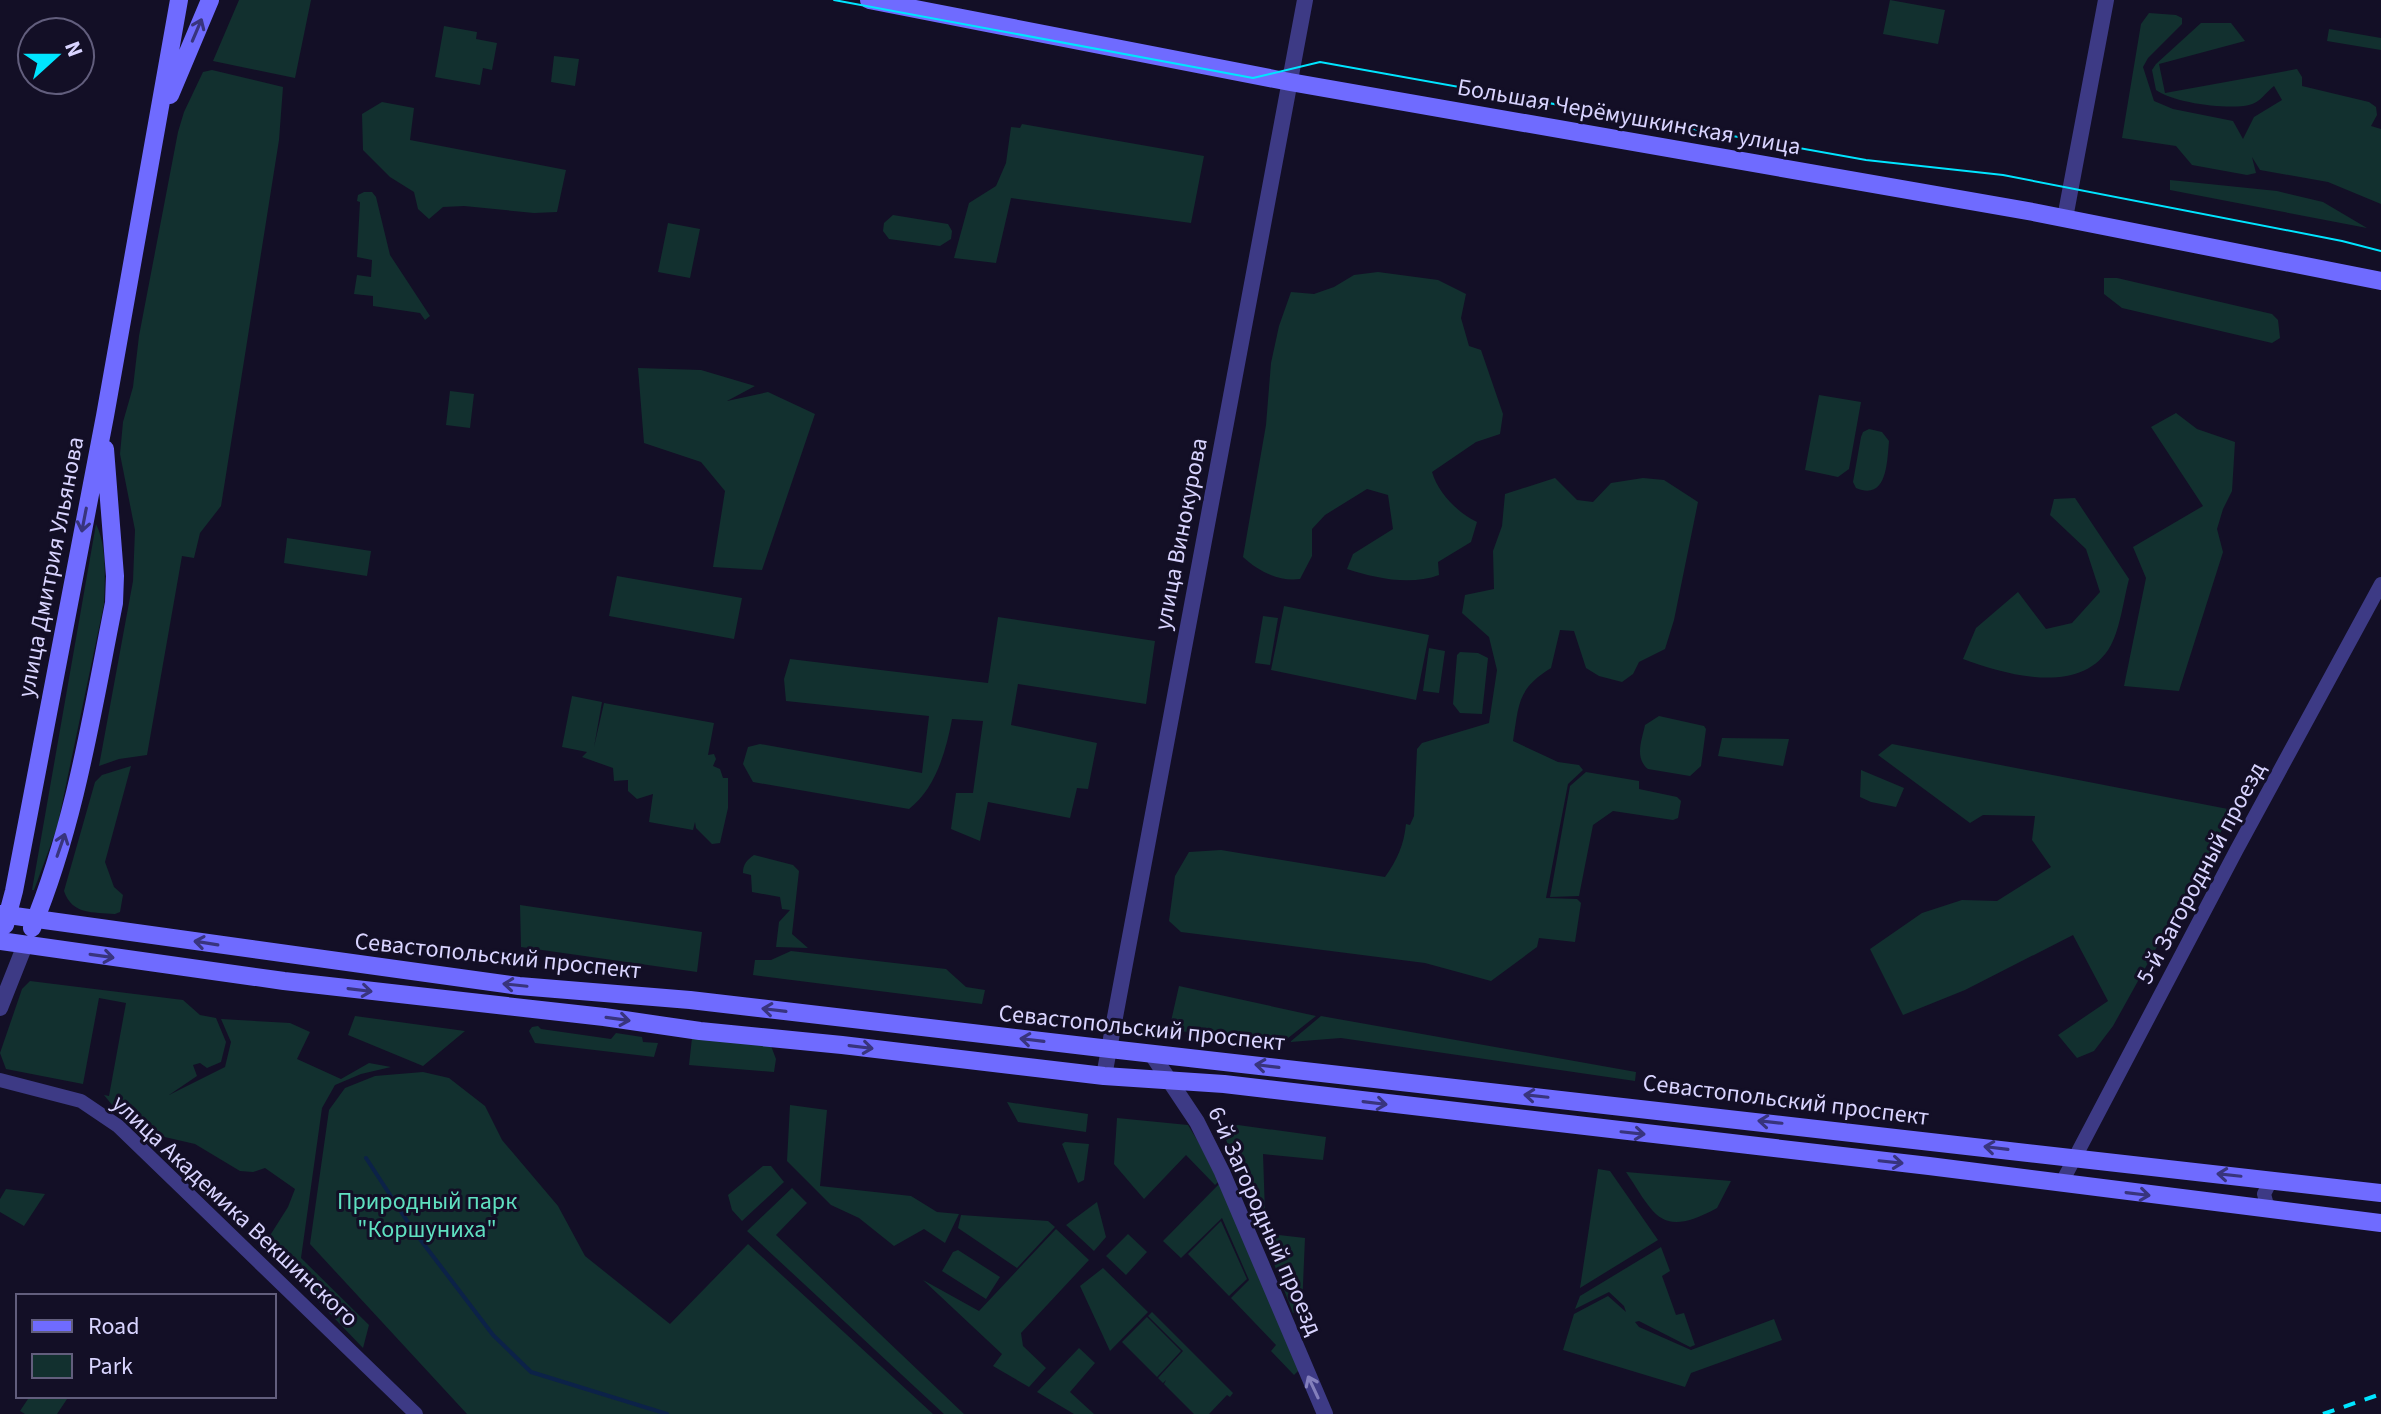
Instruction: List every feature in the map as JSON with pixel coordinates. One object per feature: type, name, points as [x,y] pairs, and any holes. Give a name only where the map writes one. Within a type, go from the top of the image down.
[{"type":"main road","name":"улица Дмитрия Ульянова","points":[[0,941],[105,416],[179,0]]},
{"type":"main road","name":"улица Дмитрия Ульянова","points":[[156,132],[210,0]]},
{"type":"main road","name":"Большая Черёмушкинская улица","points":[[869,0],[1290,82],[2065,218],[2381,281]]},
{"type":"main road","name":"улица Дмитрия Ульянова","points":[[25,945],[66,832],[80,777],[114,603],[105,416]]},
{"type":"main road","name":"Севастопольский проспект","points":[[4,915],[519,986],[690,1000],[2381,1193]]},
{"type":"main road","name":"Севастопольский проспект","points":[[0,941],[284,981],[604,1017],[700,1031],[1104,1076],[1170,1079],[1770,1147],[2381,1223]]},
{"type":"street","name":"улица Винокурова","points":[[1104,1076],[1305,0]]},
{"type":"street","points":[[2065,218],[2106,0]]},
{"type":"street","name":"5-й Загородный проезд","points":[[2061,1184],[2381,584]]},
{"type":"street","points":[[0,1008],[25,945]]},
{"type":"street","name":"6-й Загородный проезд","points":[[1151,1053],[1197,1122],[1222,1172],[1325,1414]]},
{"type":"street","name":"улица Академика Векшинского","points":[[0,1080],[81,1101],[118,1126],[416,1414]]},
{"type":"street","points":[[2277,1210],[2267,1205],[2264,1194],[2269,1184],[2280,1181]]},
{"type":"green space","points":[[239,0],[311,0],[295,78],[213,61]]},
{"type":"green space","points":[[1890,0],[1945,10],[1938,44],[1883,34]]},
{"type":"green space","points":[[2149,13],[2182,18],[2182,24],[2143,67],[2154,101],[2173,109],[2233,121],[2243,139],[2254,117],[2282,100],[2274,86],[2256,102],[2240,106],[2188,102],[2156,90],[2152,70],[2156,64],[2201,23],[2231,23],[2245,41],[2159,64],[2165,93],[2297,69],[2302,77],[2302,86],[2369,102],[2376,107],[2377,115],[2371,126],[2381,129],[2381,204],[2328,182],[2260,170],[2252,157],[2256,173],[2247,175],[2192,165],[2176,146],[2122,138],[2141,24]]},
{"type":"green space","points":[[444,26],[477,32],[476,39],[497,43],[492,70],[483,68],[480,85],[435,77]]},
{"type":"green space","points":[[2329,29],[2381,38],[2381,50],[2327,41]]},
{"type":"green space","points":[[554,56],[579,59],[575,86],[551,82]]},
{"type":"green space","points":[[212,70],[283,87],[279,140],[221,506],[200,533],[194,558],[182,556],[147,755],[99,766],[133,581],[135,530],[120,454],[123,422],[133,387],[139,336],[178,132],[203,72]]},
{"type":"green space","points":[[382,102],[414,108],[410,140],[566,170],[557,212],[443,207],[429,219],[418,209],[414,192],[390,177],[363,150],[362,114]]},
{"type":"green space","points":[[1022,124],[1204,156],[1191,223],[1011,198],[996,263],[954,258],[969,203],[996,186],[1006,163],[1011,127],[1020,128]]},
{"type":"green space","points":[[2170,180],[2277,191],[2323,202],[2367,228],[2170,190]]},
{"type":"green space","points":[[372,192],[376,197],[390,255],[430,316],[425,320],[420,313],[373,306],[373,296],[354,294],[357,275],[371,277],[372,260],[357,257],[360,202],[357,201],[358,195]]},
{"type":"green space","points":[[893,215],[948,224],[952,231],[951,239],[940,246],[889,239],[883,231],[884,223]]},
{"type":"green space","points":[[668,223],[700,229],[690,278],[658,272]]},
{"type":"green space","points":[[1378,272],[1438,280],[1466,294],[1461,318],[1469,346],[1481,350],[1503,414],[1500,434],[1476,442],[1432,472],[1450,502],[1477,522],[1471,542],[1438,562],[1439,575],[1428,578],[1393,580],[1347,569],[1353,554],[1393,529],[1388,495],[1367,489],[1325,515],[1312,529],[1312,556],[1300,579],[1277,577],[1255,567],[1243,557],[1279,326],[1291,292],[1314,294],[1354,275]]},
{"type":"green space","points":[[2104,278],[2117,278],[2272,314],[2278,320],[2280,338],[2272,343],[2122,308],[2104,294]]},
{"type":"green space","points":[[638,368],[701,370],[755,386],[727,401],[768,392],[815,414],[762,570],[713,567],[725,491],[701,462],[644,443]]},
{"type":"green space","points":[[450,391],[474,394],[470,428],[446,425]]},
{"type":"green space","points":[[1819,395],[1861,402],[1849,469],[1838,477],[1805,470]]},
{"type":"green space","points":[[2176,413],[2197,429],[2235,442],[2232,491],[2217,529],[2223,552],[2179,691],[2124,686],[2146,578],[2133,547],[2203,506],[2151,427]]},
{"type":"green space","points":[[1869,429],[1882,432],[1889,441],[1880,485],[1866,491],[1856,488],[1853,482],[1861,437]]},
{"type":"green space","points":[[1555,478],[1577,500],[1593,502],[1611,483],[1643,478],[1664,480],[1698,502],[1674,620],[1665,649],[1639,662],[1633,674],[1622,682],[1599,676],[1586,668],[1574,631],[1560,630],[1551,668],[1532,683],[1519,707],[1513,741],[1558,762],[1579,765],[1583,770],[1568,784],[1546,898],[1577,899],[1581,903],[1575,942],[1539,938],[1537,947],[1491,981],[1425,963],[1181,932],[1169,921],[1175,876],[1189,852],[1221,850],[1385,877],[1399,852],[1406,824],[1410,825],[1414,816],[1417,749],[1422,743],[1489,723],[1497,670],[1489,637],[1462,613],[1465,595],[1494,589],[1493,551],[1502,526],[1505,494]]},
{"type":"green space","points":[[2075,498],[2129,579],[2111,645],[2098,661],[2082,671],[2043,678],[2000,671],[1963,659],[1976,628],[2018,592],[2046,629],[2072,623],[2100,592],[2086,549],[2050,515],[2054,499]]},
{"type":"green space","points":[[96,524],[104,552],[104,604],[57,828],[32,890]]},
{"type":"green space","points":[[287,538],[371,551],[367,576],[284,563]]},
{"type":"green space","points":[[617,576],[742,598],[734,639],[609,616]]},
{"type":"green space","points":[[1284,606],[1429,635],[1416,700],[1271,670]]},
{"type":"green space","points":[[1263,616],[1278,618],[1270,665],[1255,663]]},
{"type":"green space","points":[[998,617],[1155,641],[1146,704],[1018,684],[1011,725],[1097,743],[1088,789],[1077,788],[1070,818],[988,802],[980,841],[951,829],[956,793],[973,793],[983,721],[952,719],[943,756],[933,780],[909,809],[753,782],[743,764],[748,747],[760,744],[922,773],[929,716],[786,701],[784,679],[790,659],[988,683]]},
{"type":"green space","points":[[1429,648],[1445,651],[1439,693],[1423,691]]},
{"type":"green space","points":[[1460,652],[1478,653],[1488,658],[1482,714],[1460,713],[1453,704],[1457,655]]},
{"type":"green space","points":[[572,696],[602,702],[594,747],[604,703],[714,723],[708,755],[714,754],[716,759],[713,766],[720,769],[723,778],[728,778],[728,808],[720,843],[712,844],[696,828],[695,822],[693,830],[649,822],[653,794],[637,799],[628,791],[628,780],[614,781],[613,768],[582,757],[587,752],[562,747]]},
{"type":"green space","points":[[1659,716],[1706,729],[1701,766],[1690,776],[1648,769],[1641,760],[1645,725]]},
{"type":"green space","points":[[1722,738],[1789,739],[1783,766],[1718,756]]},
{"type":"green space","points":[[1892,744],[2233,810],[2113,1026],[2094,1051],[2077,1058],[2058,1035],[2108,1001],[2073,935],[1965,990],[1903,1015],[1870,949],[1922,913],[1962,900],[1997,901],[2051,867],[2032,840],[2035,816],[1983,815],[1970,823],[1878,755]]},
{"type":"green space","points":[[131,766],[105,862],[114,887],[123,895],[120,912],[84,911],[72,904],[64,891],[95,782],[102,775]]},
{"type":"green space","points":[[1861,770],[1904,788],[1896,807],[1860,797]]},
{"type":"green space","points":[[1586,772],[1639,781],[1639,789],[1677,797],[1681,801],[1678,818],[1673,820],[1613,811],[1593,825],[1579,896],[1550,897],[1570,786]]},
{"type":"green space","points":[[754,855],[793,865],[799,871],[792,934],[808,948],[776,947],[779,922],[790,910],[782,909],[780,897],[752,892],[751,875],[743,873],[746,862]]},
{"type":"green space","points":[[520,905],[702,932],[697,972],[521,947]]},
{"type":"green space","points":[[791,951],[946,969],[966,987],[985,990],[982,1004],[753,975],[755,960],[771,960]]},
{"type":"green space","points":[[30,981],[183,1000],[200,1015],[216,1018],[226,1042],[221,1062],[207,1068],[200,1063],[193,1065],[197,1076],[169,1095],[225,1067],[231,1042],[221,1019],[290,1023],[310,1032],[297,1059],[341,1079],[369,1063],[391,1067],[361,1074],[335,1085],[322,1108],[301,1258],[369,1325],[363,1348],[264,1245],[288,1207],[295,1189],[265,1168],[253,1172],[240,1171],[195,1144],[156,1135],[129,1123],[136,1115],[125,1121],[104,1095],[109,1096],[126,1003],[99,998],[83,1084],[6,1069],[0,1053],[22,989]]},
{"type":"green space","points":[[1179,986],[1316,1016],[1283,1042],[1169,1030]]},
{"type":"green space","points":[[355,1016],[465,1031],[423,1066],[348,1035]]},
{"type":"green space","points":[[1321,1016],[1636,1072],[1635,1081],[1341,1038],[1290,1042]]},
{"type":"green space","points":[[538,1026],[541,1029],[611,1039],[616,1033],[642,1037],[643,1042],[658,1043],[654,1057],[535,1043],[529,1031]]},
{"type":"green space","points":[[692,1038],[771,1046],[776,1059],[774,1072],[689,1065]]},
{"type":"green space","name":"Природный парк \"Коршуниха\"","points":[[423,1072],[449,1078],[485,1106],[502,1140],[558,1206],[585,1256],[670,1324],[748,1244],[933,1414],[467,1414],[310,1244],[329,1110],[345,1088],[375,1076]]},
{"type":"green space","points":[[1007,1102],[1088,1114],[1086,1132],[1018,1122]]},
{"type":"green space","points":[[790,1105],[827,1110],[820,1186],[911,1196],[937,1212],[959,1214],[945,1243],[924,1229],[894,1246],[859,1218],[831,1205],[787,1161]]},
{"type":"green space","points":[[1117,1118],[1188,1125],[1221,1179],[1215,1185],[1186,1155],[1144,1199],[1114,1164]]},
{"type":"green space","points":[[1238,1125],[1326,1137],[1323,1160],[1263,1154],[1265,1213],[1258,1220],[1221,1127]]},
{"type":"green space","points":[[1062,1144],[1089,1144],[1084,1180],[1078,1183]]},
{"type":"green space","points":[[763,1166],[771,1166],[784,1182],[742,1221],[732,1210],[728,1195]]},
{"type":"green space","points":[[1598,1169],[1610,1171],[1658,1240],[1580,1288]]},
{"type":"green space","points":[[1626,1172],[1731,1181],[1717,1208],[1683,1222],[1671,1222],[1661,1218],[1644,1200]]},
{"type":"green space","points":[[1222,1181],[1301,1368],[1294,1375],[1271,1351],[1276,1345],[1231,1298],[1249,1280],[1222,1218],[1181,1258],[1163,1241]]},
{"type":"green space","points":[[792,1188],[807,1203],[776,1235],[964,1414],[944,1414],[747,1231]]},
{"type":"green space","points":[[6,1189],[45,1194],[24,1226],[0,1212],[0,1199]]},
{"type":"green space","points":[[1097,1202],[1106,1237],[1094,1251],[1066,1225]]},
{"type":"green space","points":[[961,1215],[1048,1221],[1055,1227],[1017,1268],[958,1228]]},
{"type":"green space","points":[[1221,1221],[1247,1279],[1229,1296],[1188,1254]]},
{"type":"green space","points":[[1056,1229],[1089,1260],[1021,1333],[1023,1346],[1046,1368],[1029,1387],[993,1366],[1002,1354],[923,1280],[979,1311]]},
{"type":"green space","points":[[1262,1233],[1305,1238],[1302,1308],[1293,1313]]},
{"type":"green space","points":[[1128,1234],[1147,1252],[1126,1275],[1106,1256]]},
{"type":"green space","points":[[1661,1247],[1670,1271],[1662,1276],[1676,1315],[1684,1313],[1695,1345],[1690,1347],[1639,1321],[1635,1322],[1639,1327],[1691,1350],[1774,1319],[1782,1340],[1691,1373],[1685,1387],[1563,1350],[1574,1314],[1608,1296],[1626,1312],[1609,1292],[1575,1309],[1580,1296]]},
{"type":"green space","points":[[958,1250],[1000,1277],[986,1299],[942,1271],[953,1252]]},
{"type":"green space","points":[[1103,1268],[1148,1312],[1110,1351],[1080,1286]]},
{"type":"green space","points":[[1152,1312],[1233,1393],[1230,1397],[1227,1395],[1209,1414],[1194,1414],[1164,1384],[1166,1380],[1163,1383],[1158,1378],[1183,1351],[1148,1316]]},
{"type":"green space","points":[[1147,1317],[1181,1351],[1157,1377],[1122,1342]]},
{"type":"green space","points":[[1079,1348],[1095,1363],[1070,1392],[1094,1414],[1074,1414],[1037,1392]]},
{"type":"green space","points":[[29,1398],[68,1398],[57,1414],[25,1414],[20,1411]]},
{"type":"waterway","points":[[366,1158],[413,1230],[493,1335],[531,1372],[667,1414]]},
{"type":"tram line","points":[[834,0],[1253,78],[1320,62],[1866,160],[2003,175],[2381,251]]},
{"type":"railway","points":[[2323,1414],[2381,1394]]}]
